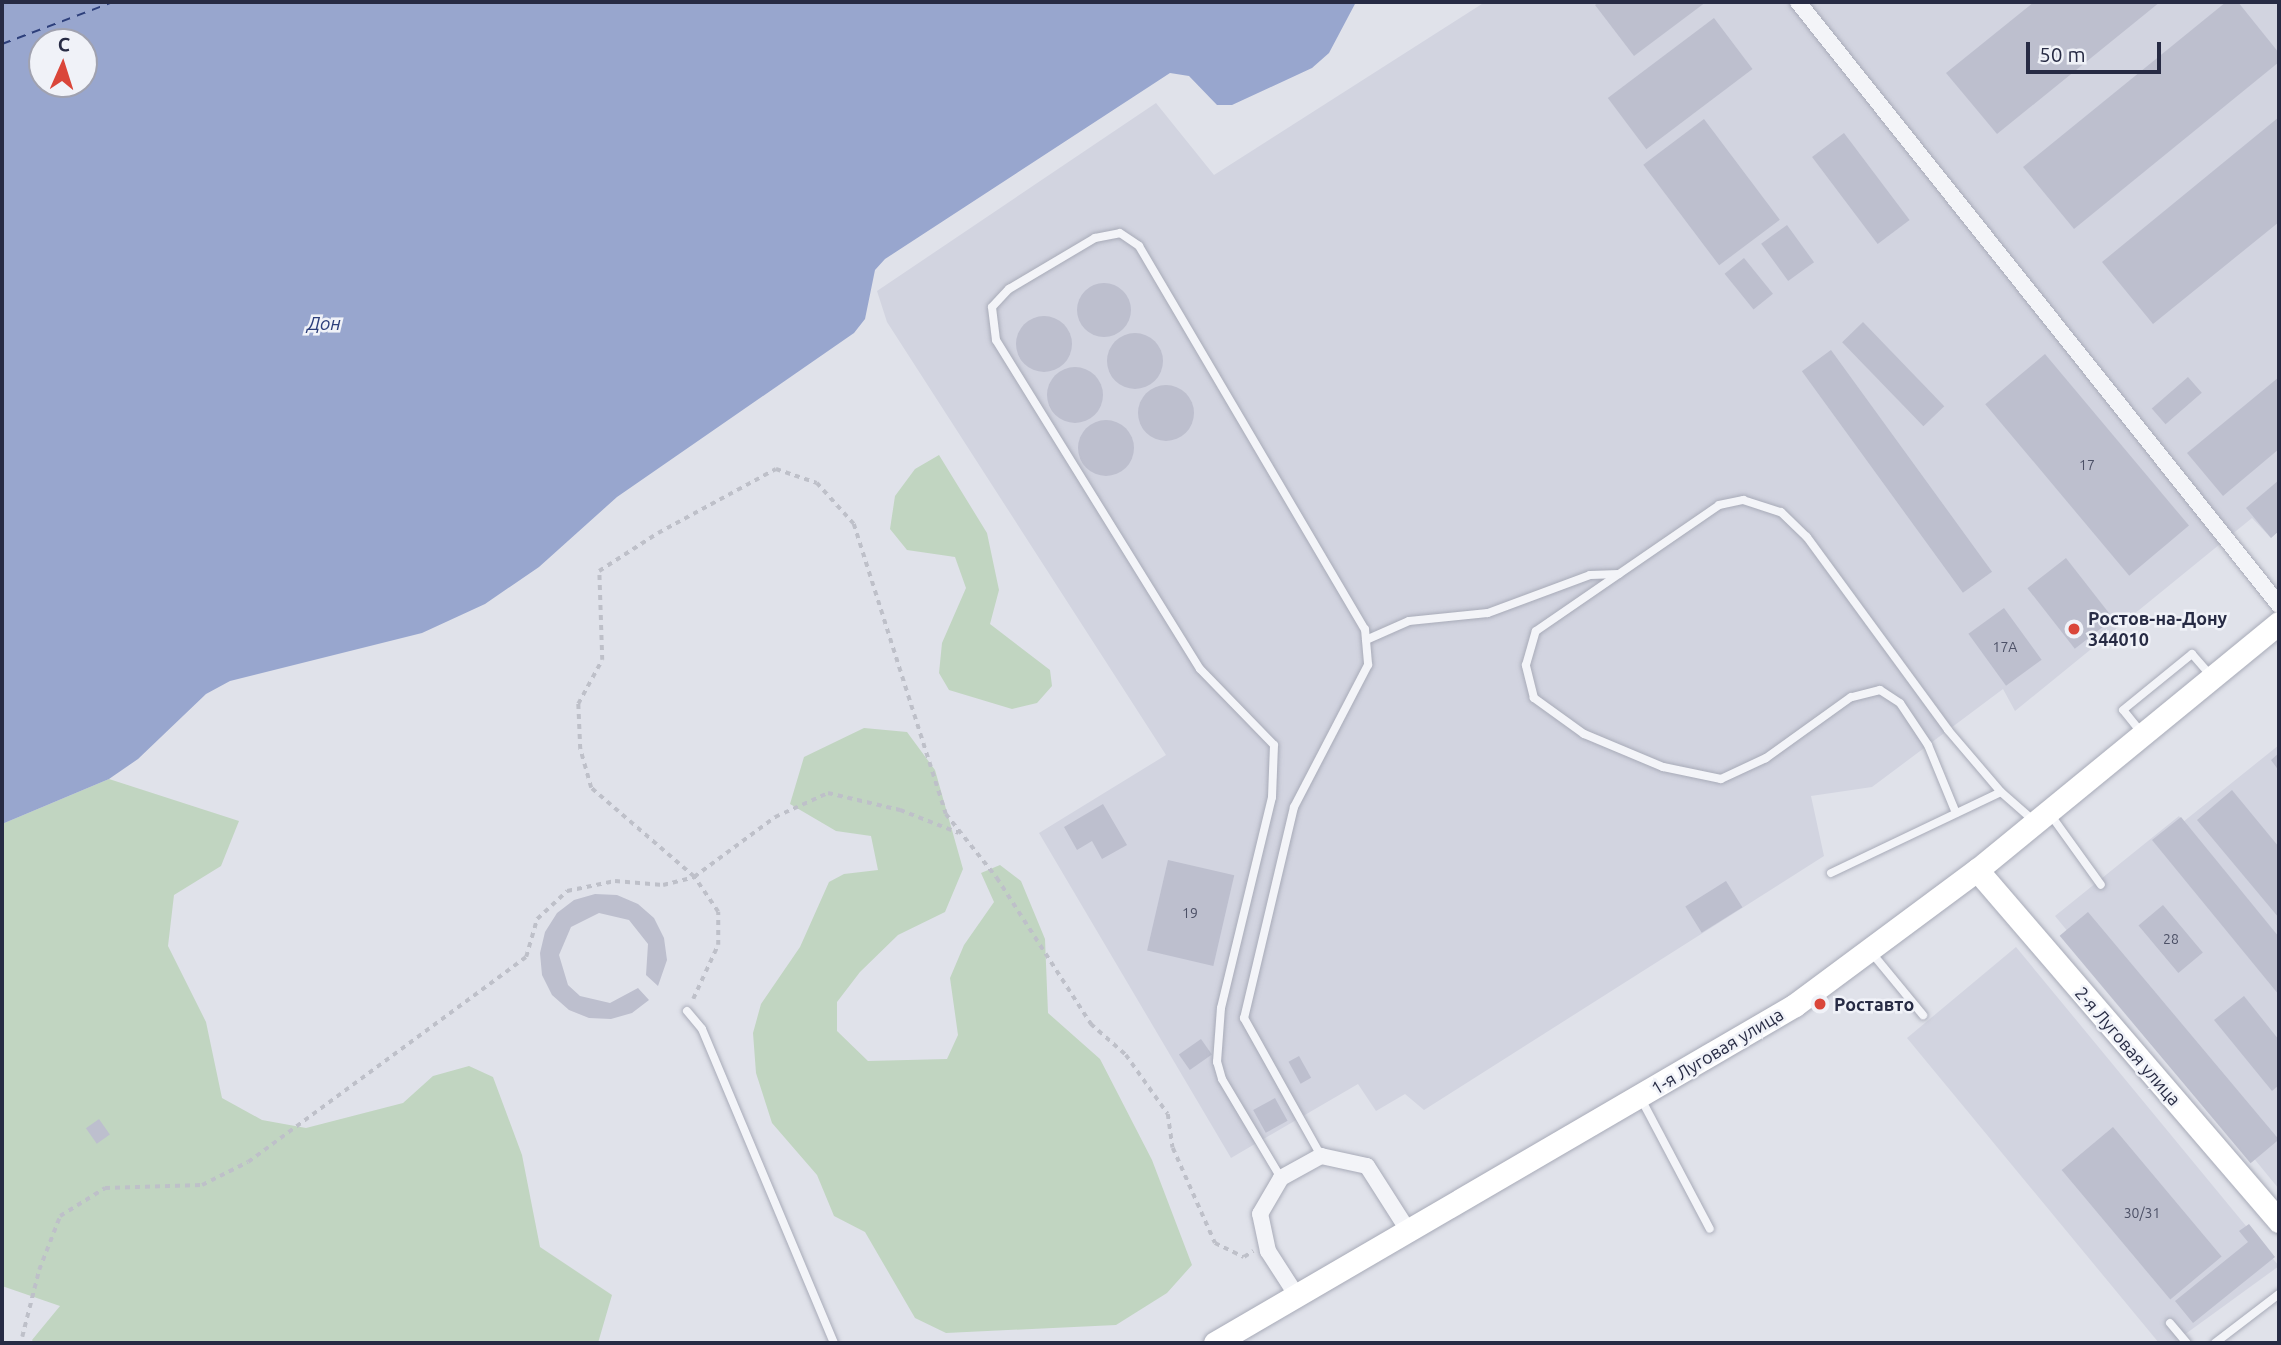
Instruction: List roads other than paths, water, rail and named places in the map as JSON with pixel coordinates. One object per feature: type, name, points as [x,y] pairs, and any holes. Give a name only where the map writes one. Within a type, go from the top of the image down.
[{"type":"main road","name":"1-я Луговая улица","points":[[1215,1343],[1795,1005],[1977,870],[2279,623]]},
{"type":"main road","name":"2-я Луговая улица","points":[[1977,870],[2279,1221]]},
{"type":"street","points":[[1798,2],[2279,605]]},
{"type":"street","points":[[1297,1296],[1266,1241],[1260,1214],[1281,1178],[1321,1157],[1367,1166],[1409,1232]]},
{"type":"lane","points":[[1281,1178],[1222,1079],[1217,1062],[1221,1008],[1272,797],[1275,745],[1200,670],[996,340],[992,307],[1009,289],[1095,238],[1120,233],[1139,246],[1365,629],[1368,665],[1294,807],[1244,1018],[1321,1157]]},
{"type":"lane","points":[[1956,813],[1928,745],[1900,703],[1880,690],[1851,697],[1766,758],[1721,779],[1663,767],[1574,726],[1534,698],[1526,665],[1536,631],[1719,505],[1743,500],[1781,512],[1807,537],[1948,730],[2001,792],[2042,817],[2101,886]]},
{"type":"lane","points":[[1366,640],[1409,621],[1488,613],[1590,575],[1619,574]]},
{"type":"lane","points":[[2143,734],[2123,710],[2192,654],[2212,678]]},
{"type":"lane","points":[[1831,873],[2001,792]]},
{"type":"lane","points":[[1870,950],[1923,1015]]},
{"type":"lane","points":[[687,1011],[702,1029],[834,1343]]},
{"type":"lane","points":[[1640,1097],[1710,1229]]},
{"type":"lane","points":[[2214,1343],[2279,1294]]},
{"type":"lane","points":[[2170,1324],[2186,1343]]},
{"type":"water","name":"Дон","points":[[2,2],[1356,2],[1329,53],[1312,68],[1232,105],[1217,105],[1189,76],[1170,73],[885,259],[875,270],[865,319],[854,333],[617,497],[539,567],[485,604],[422,633],[230,681],[206,694],[138,759],[109,779],[2,824]]},
{"type":"place","name":"Ростов-на-Дону 344010","points":[[2074,629]]},
{"type":"place","name":"Роставто","points":[[1820,1004]]}]
